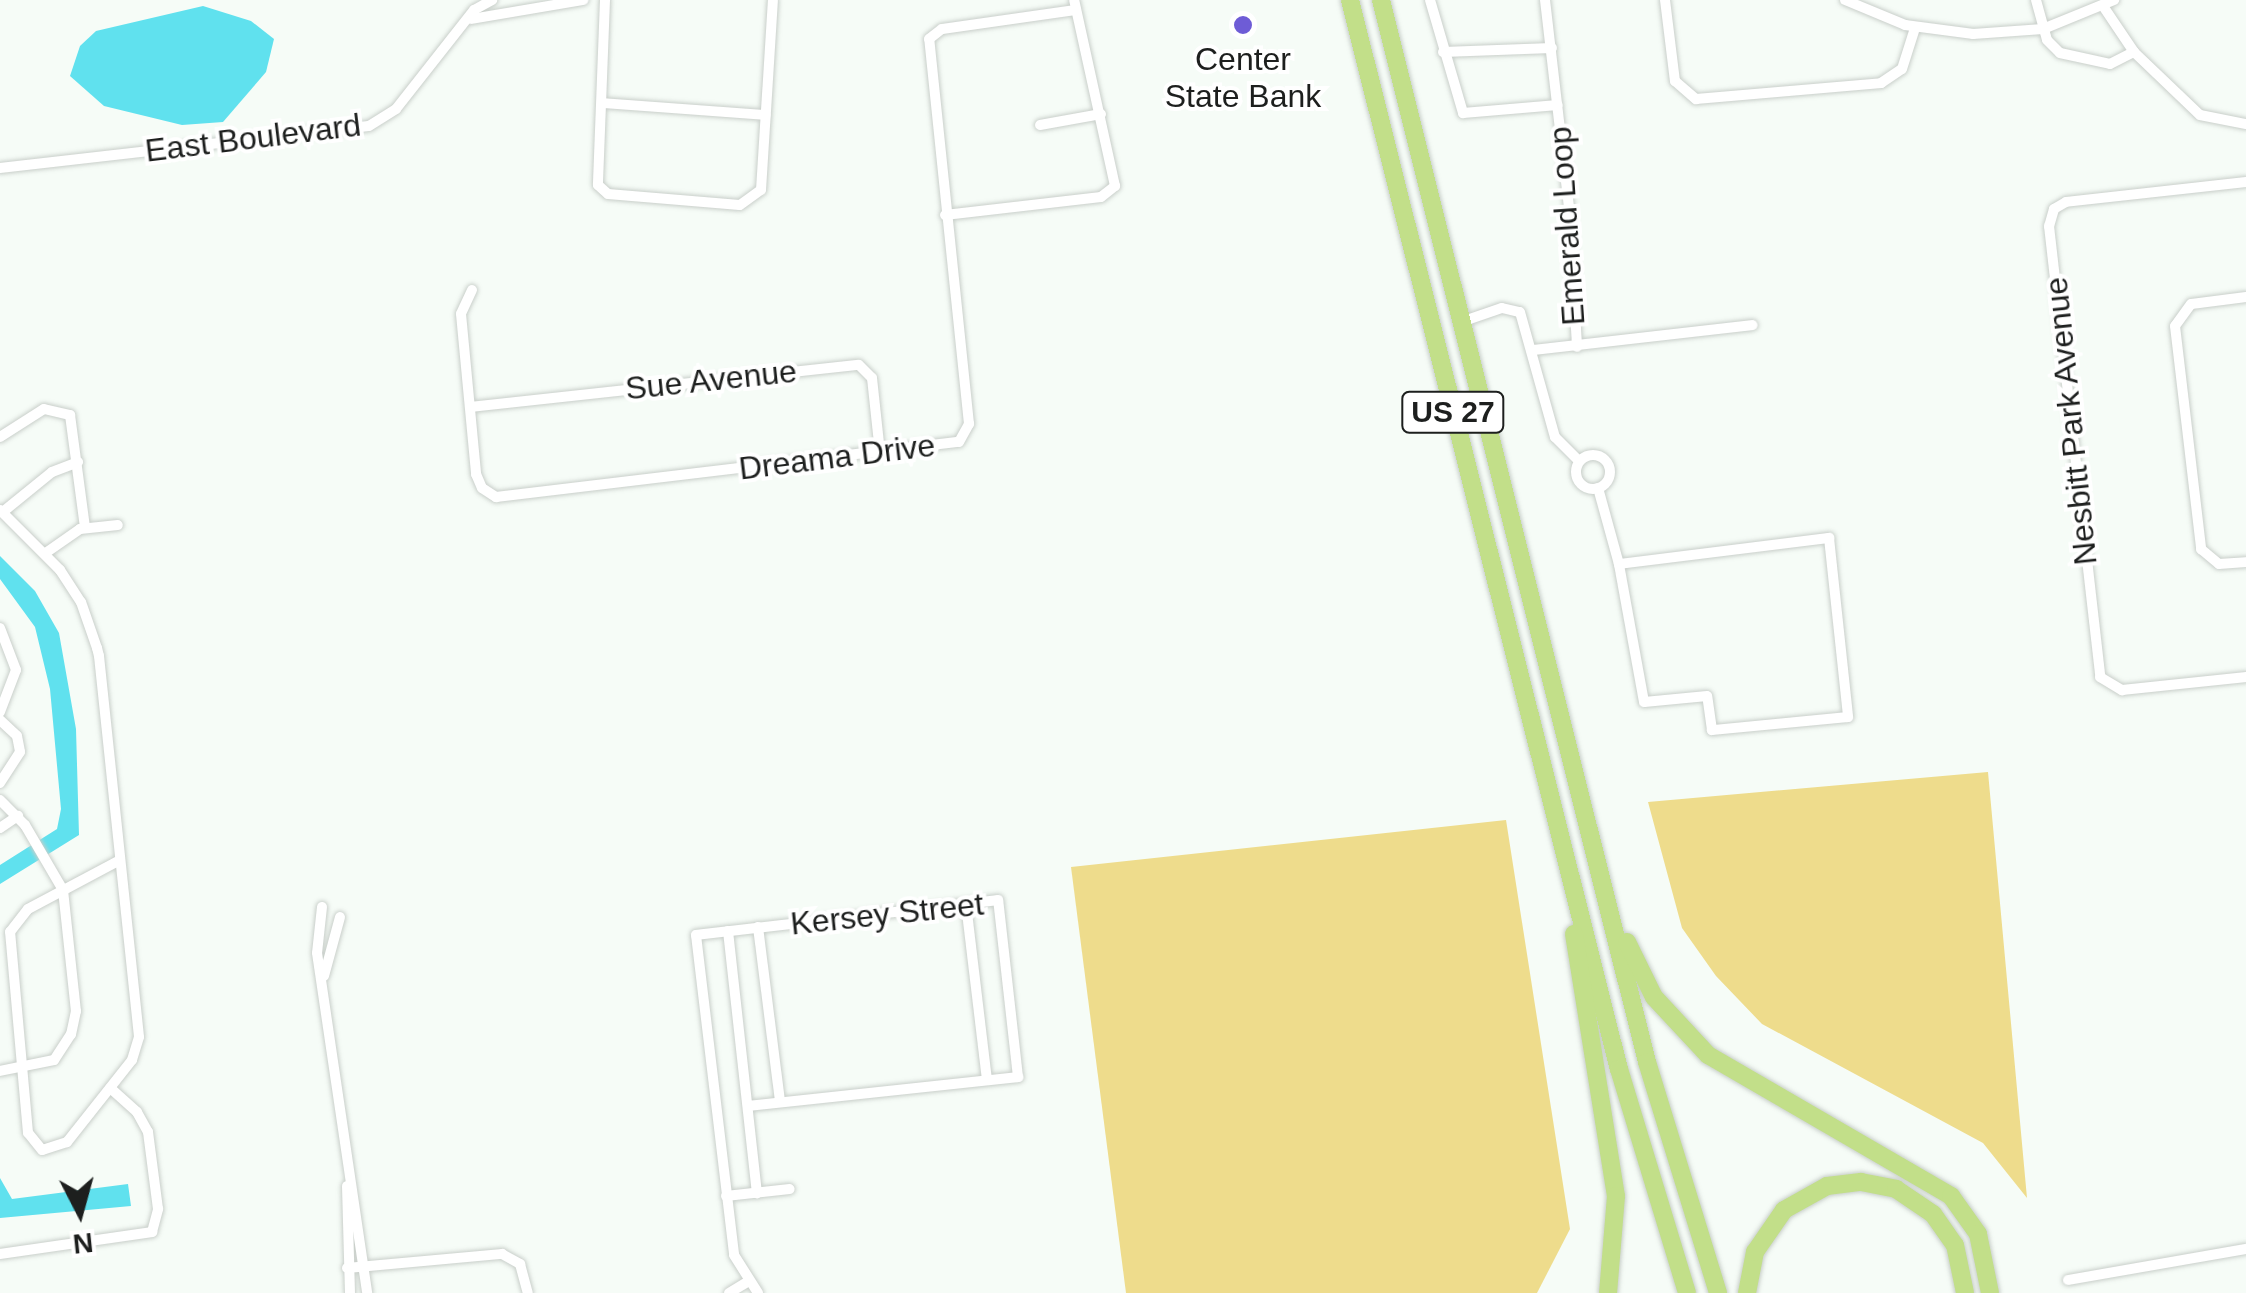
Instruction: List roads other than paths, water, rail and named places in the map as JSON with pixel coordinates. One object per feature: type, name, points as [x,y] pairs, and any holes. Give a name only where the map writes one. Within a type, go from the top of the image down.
[{"type":"highway","name":"US 27","points":[[1350,0],[1624,1085],[1686,1293]]},
{"type":"highway","name":"US 27","points":[[1381,0],[1647,1062],[1718,1293]]},
{"type":"highway","points":[[1578,784],[1635,963],[1674,1022],[1721,1065],[1950,1196],[1978,1234],[1990,1293]]},
{"type":"highway","points":[[1557,824],[1616,1196],[1608,1293]]},
{"type":"highway","points":[[1746,1293],[1755,1252],[1784,1210],[1827,1186],[1861,1182],[1896,1190],[1933,1214],[1955,1245],[1965,1293]]},
{"type":"street","name":"East Boulevard","points":[[0,168],[369,126],[396,109],[479,4],[492,0]]},
{"type":"street","points":[[462,25],[484,12],[584,0]]},
{"type":"street","points":[[605,0],[596,174],[604,192],[747,204],[758,196],[773,0]]},
{"type":"street","name":"Emerald Loop","points":[[1430,0],[1462,112],[1558,105]]},
{"type":"street","name":"Emerald Loop","points":[[1545,0],[1558,105],[1577,347]]},
{"type":"street","points":[[1665,0],[1674,80],[1688,96],[1704,100],[1881,83],[1905,63],[1915,28]]},
{"type":"street","points":[[2036,0],[2052,48],[2072,57],[2110,64],[2134,52]]},
{"type":"street","points":[[1848,1],[1915,28],[1972,34],[2043,28],[2109,3],[2134,52],[2200,115],[2246,124]]},
{"type":"street","points":[[946,215],[1101,197],[1115,186],[1117,174],[1075,5]]},
{"type":"street","name":"Dreama Drive","points":[[472,290],[461,314],[478,483],[496,496],[960,442],[968,433],[929,39],[942,29],[1075,5]]},
{"type":"street","points":[[1443,52],[1552,48]]},
{"type":"street","points":[[602,103],[766,114]]},
{"type":"street","points":[[1040,124],[1101,114]]},
{"type":"street","name":"Nesbitt Park Avenue","points":[[2246,182],[2066,202],[2054,209],[2049,226],[2100,678],[2122,690],[2246,677]]},
{"type":"street","points":[[2246,297],[2191,304],[2175,326],[2201,549],[2220,564],[2246,562]]},
{"type":"street","points":[[1462,322],[1510,307],[1526,320],[1555,436],[1579,461],[1578,481],[1598,488]]},
{"type":"street","points":[[1534,350],[1753,325]]},
{"type":"street","name":"Sue Avenue","points":[[470,407],[858,364],[872,378],[880,453]]},
{"type":"street","points":[[0,436],[38,412],[62,409],[72,420],[85,528]]},
{"type":"street","points":[[1579,461],[1595,455],[1608,464],[1609,476],[1598,488]]},
{"type":"street","points":[[78,462],[52,472],[2,511],[47,552],[81,602],[97,648],[120,860],[139,1037],[135,1055],[64,1145],[42,1150],[28,1132],[9,937],[24,912],[120,860]]},
{"type":"street","points":[[1598,488],[1619,564],[1644,702],[1708,696],[1712,730],[1848,716],[1829,538],[1619,564]]},
{"type":"street","points":[[47,552],[85,528],[118,525]]},
{"type":"street","points":[[0,628],[16,670],[0,712]]},
{"type":"street","points":[[0,720],[17,736],[20,752],[0,782]]},
{"type":"street","points":[[0,800],[18,816],[36,842],[62,890],[75,1022],[54,1060],[0,1072]]},
{"type":"street","points":[[0,828],[18,816]]},
{"type":"street","name":"Kersey Street","points":[[758,1293],[734,1255],[696,934],[998,900],[1018,1077],[987,1080]]},
{"type":"street","points":[[748,1106],[987,1080],[966,904]]},
{"type":"street","points":[[322,906],[317,953],[324,977],[348,1180],[368,1293]]},
{"type":"street","points":[[324,977],[340,917]]},
{"type":"street","points":[[758,928],[780,1102]]},
{"type":"street","points":[[728,931],[758,1192]]},
{"type":"street","points":[[0,1254],[135,1240],[155,1228],[148,1132],[137,1112],[110,1088]]},
{"type":"street","points":[[348,1180],[350,1293]]},
{"type":"street","points":[[726,1196],[790,1189]]},
{"type":"street","points":[[2068,1280],[2246,1248]]},
{"type":"street","points":[[348,1268],[502,1254],[520,1264],[528,1293]]},
{"type":"street","points":[[729,1293],[749,1281]]},
{"type":"water","points":[[203,6],[251,21],[274,39],[266,72],[223,122],[182,125],[104,106],[70,76],[80,46],[96,31]]},
{"type":"water","points":[[0,556],[35,591],[59,633],[76,729],[79,835],[0,884],[0,865],[57,829],[61,809],[50,689],[35,627],[0,579]]},
{"type":"water","points":[[0,1178],[12,1199],[128,1184],[131,1206],[0,1218]]},
{"type":"place","name":"Center State Bank","points":[[1243,25]]}]
